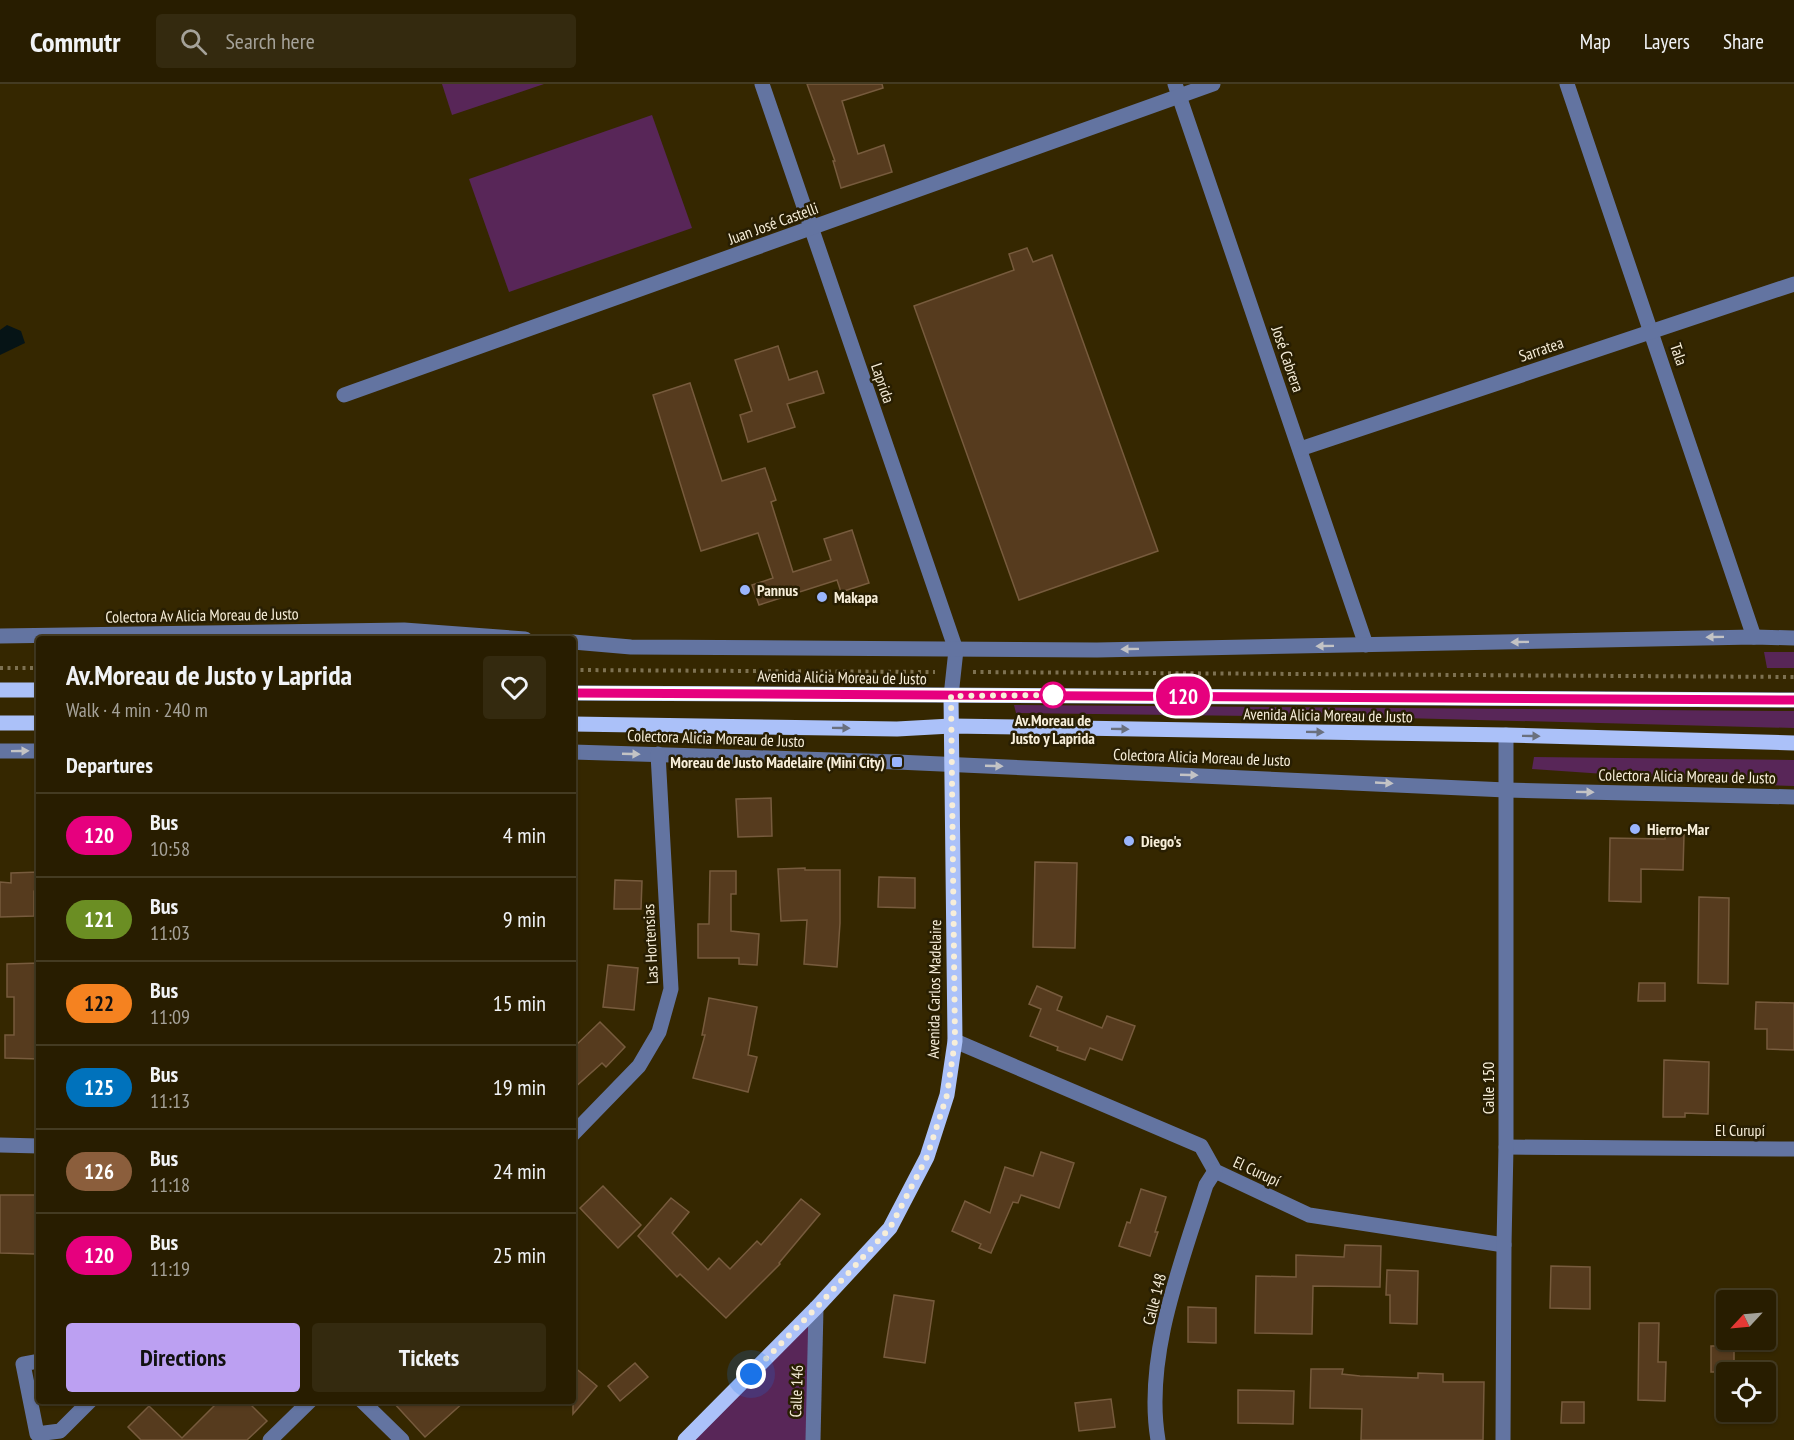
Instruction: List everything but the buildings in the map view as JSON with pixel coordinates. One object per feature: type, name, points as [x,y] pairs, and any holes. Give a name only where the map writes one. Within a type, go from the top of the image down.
[{"type":"main road","points":[[0,690],[36,690]]},
{"type":"main road","name":"Avenida Alicia Moreau de Justo","points":[[576,693],[1794,700]]},
{"type":"main road","name":"Avenida Carlos Madelaire","points":[[685,1440],[816,1308],[890,1228],[927,1157],[947,1095],[955,1041],[951,696]]},
{"type":"main road","points":[[0,723],[36,723]]},
{"type":"main road","name":"Avenida Alicia Moreau de Justo","points":[[576,724],[897,729],[951,726],[1506,735],[1794,743]]},
{"type":"street","name":"Laprida","points":[[762,84],[956,650],[951,696]]},
{"type":"street","name":"Juan José Castelli","points":[[344,395],[811,229],[1177,90],[1213,84]]},
{"type":"street","name":"Tala","points":[[1567,84],[1754,637]]},
{"type":"street","name":"José Cabrera","points":[[1177,90],[1366,645]]},
{"type":"street","name":"Sarratea","points":[[1300,448],[1794,284]]},
{"type":"street","name":"Colectora Av Alicia Moreau de Justo","points":[[0,636],[404,630],[485,636]]},
{"type":"street","points":[[576,642],[631,646],[1096,650],[1794,638]]},
{"type":"street","name":"Calle 150","points":[[1503,1440],[1506,735]]},
{"type":"street","points":[[0,751],[36,751]]},
{"type":"street","name":"Colectora Alicia Moreau de Justo","points":[[576,752],[952,764],[1506,790],[1794,796]]},
{"type":"street","name":"Las Hortensias","points":[[576,1131],[639,1066],[659,1032],[671,989],[658,754]]},
{"type":"street","name":"El Curupí","points":[[955,1041],[1201,1146],[1215,1172],[1309,1215],[1503,1245]]},
{"type":"street","points":[[0,1145],[36,1146]]},
{"type":"street","name":"El Curupí","points":[[1506,1147],[1794,1149]]},
{"type":"street","name":"Calle 148","points":[[1158,1440],[1156,1368],[1172,1293],[1206,1185],[1215,1172]]},
{"type":"street","name":"Calle 146","points":[[813,1440],[816,1308]]},
{"type":"street","points":[[36,1362],[22,1364],[37,1434],[60,1431],[87,1404]]},
{"type":"street","points":[[270,1440],[307,1404]]},
{"type":"street","points":[[365,1404],[402,1440]]},
{"type":"path","points":[[0,668],[36,668]]},
{"type":"path","points":[[576,670],[1794,677]]},
{"type":"shaded area","points":[[442,84],[544,84],[452,115]]},
{"type":"shaded area","points":[[652,115],[692,228],[509,292],[469,179]]},
{"type":"shaded area","points":[[7,325],[21,331],[25,343],[0,355],[0,330]]},
{"type":"shaded area","points":[[1764,652],[1794,652],[1794,668],[1767,668]]},
{"type":"shaded area","points":[[1014,705],[1794,711],[1794,728],[1402,718],[1016,713]]},
{"type":"shaded area","points":[[1534,757],[1794,760],[1794,786],[1532,769]]},
{"type":"shaded area","points":[[810,1323],[813,1440],[690,1440]]},
{"type":"bus line","name":"120","points":[[576,693],[1794,700]]},
{"type":"place","name":"Pannus","points":[[745,590]]},
{"type":"place","name":"Makapa","points":[[822,597]]},
{"type":"place","name":"Av.Moreau de Justo y Laprida","points":[[1053,695]]},
{"type":"place","name":"Moreau de Justo Madelaire (Mini City)","points":[[897,762]]},
{"type":"place","name":"Hierro-Mar","points":[[1635,829]]},
{"type":"place","name":"Diego's","points":[[1129,841]]},
{"type":"route","points":[[751,1374],[890,1228],[927,1157],[947,1095],[955,1041],[951,696],[1053,695]]}]
